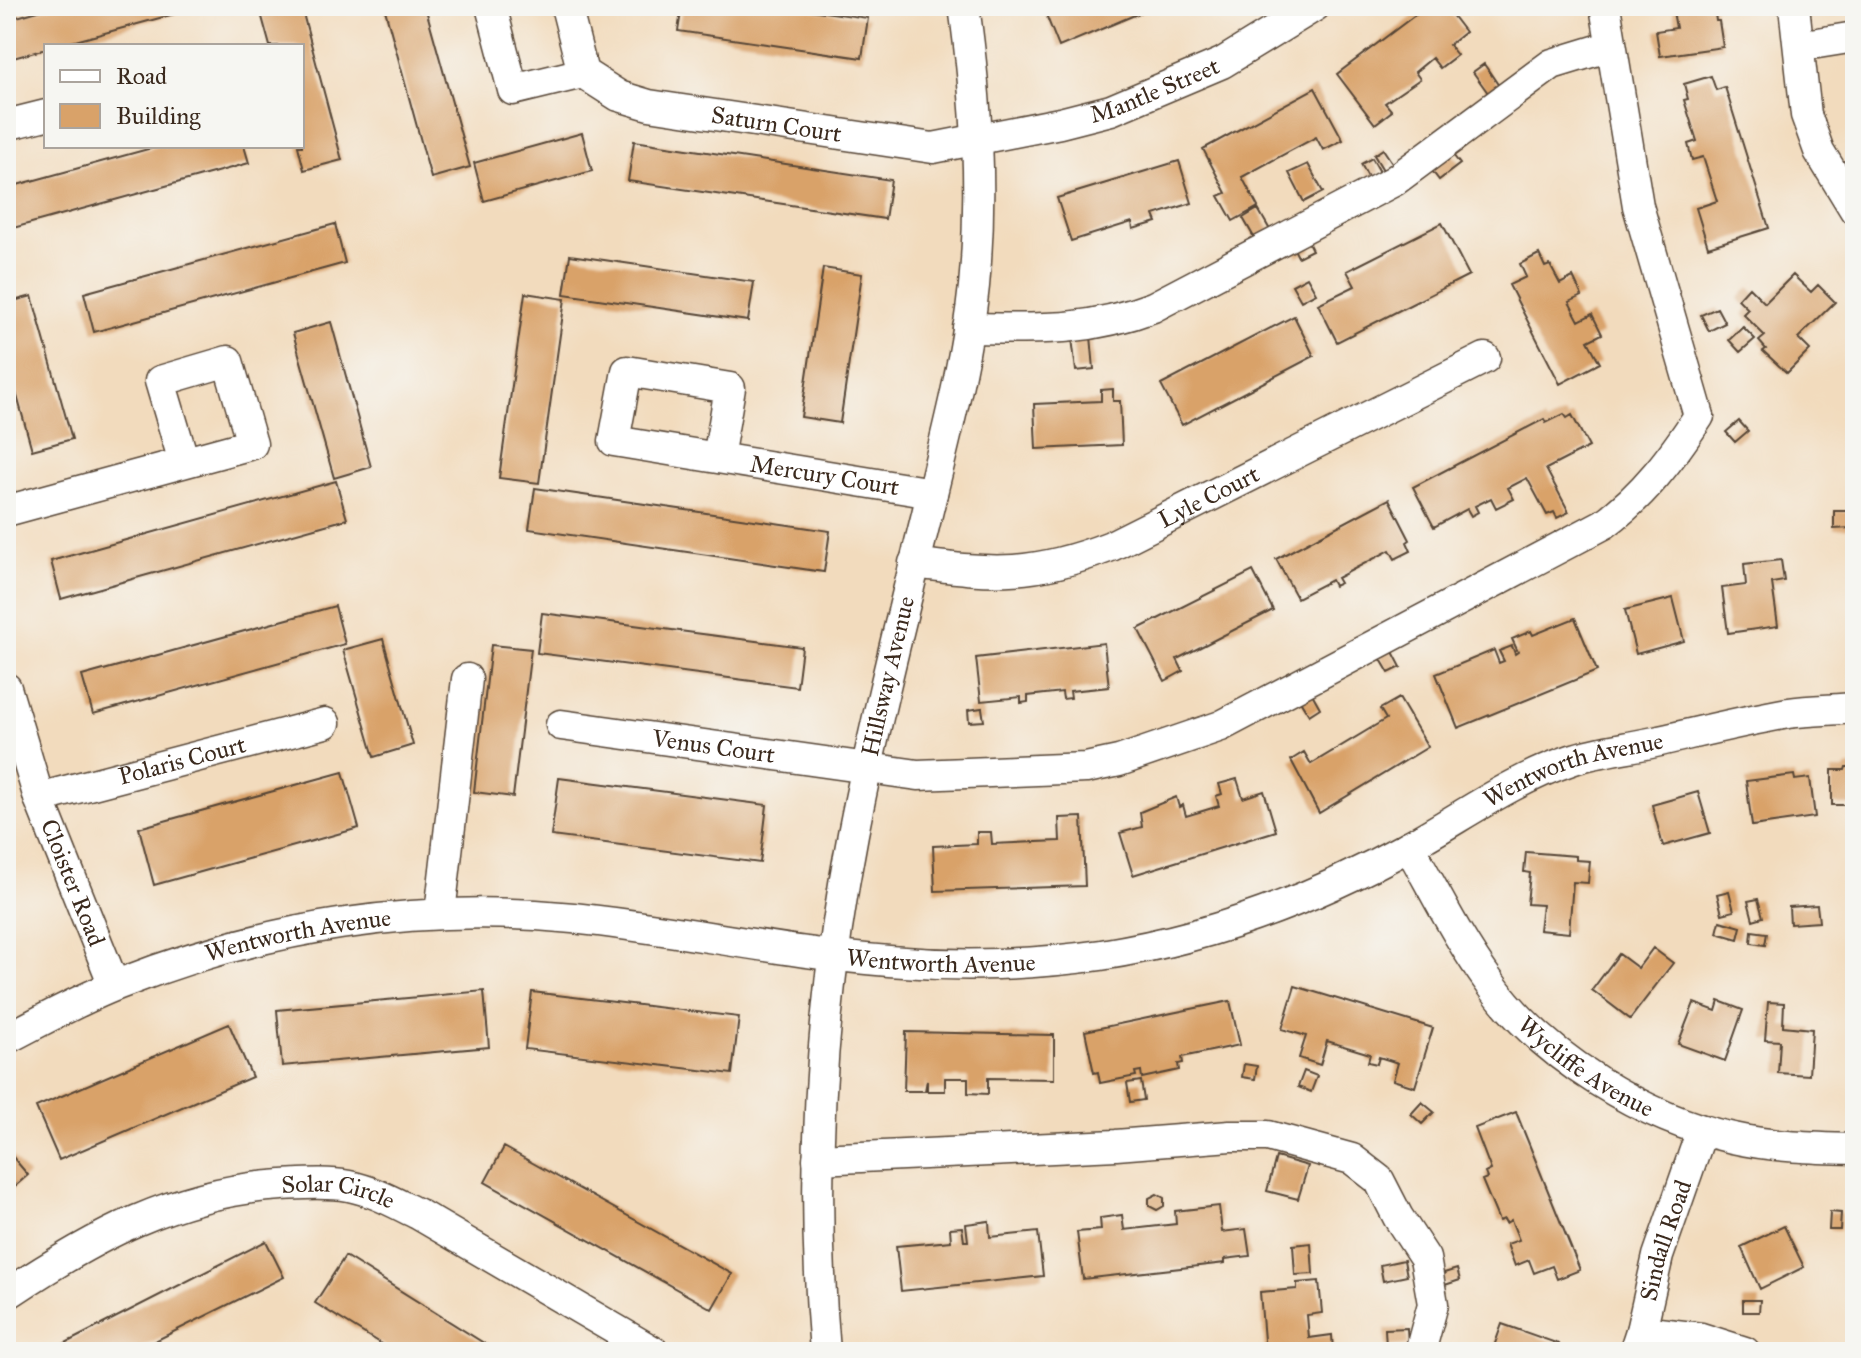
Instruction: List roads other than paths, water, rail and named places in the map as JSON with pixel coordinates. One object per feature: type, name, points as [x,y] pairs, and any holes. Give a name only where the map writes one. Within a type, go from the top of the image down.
[{"type":"street","points":[[491,6],[513,90],[583,73],[566,6]]},
{"type":"street","name":"Hillsway Avenue","points":[[825,1352],[819,1255],[818,1159],[834,955],[846,872],[868,766],[914,563],[952,415],[968,328],[977,236],[979,141],[964,6]]},
{"type":"street","name":"Mantle Street","points":[[979,141],[1111,110],[1159,91],[1222,63],[1315,6]]},
{"type":"street","points":[[968,328],[1053,329],[1085,326],[1119,320],[1153,307],[1394,181],[1552,64],[1611,46],[1605,6]]},
{"type":"street","points":[[1794,6],[1806,115],[1819,151],[1855,210]]},
{"type":"street","points":[[1799,46],[1855,37]]},
{"type":"street","name":"Venus Court","points":[[561,725],[918,775],[1086,768],[1119,761],[1221,726],[1604,524],[1626,508],[1667,462],[1699,416],[1638,206],[1611,46]]},
{"type":"street","name":"Saturn Court","points":[[583,73],[619,96],[649,105],[933,148],[979,141]]},
{"type":"street","points":[[6,125],[44,116]]},
{"type":"street","name":"Lyle Court","points":[[914,563],[1003,572],[1068,563],[1111,546],[1485,358]]},
{"type":"street","name":"Mercury Court","points":[[718,458],[932,493]]},
{"type":"street","points":[[6,511],[184,462]]},
{"type":"street","points":[[440,913],[467,679]]},
{"type":"street","name":"Cloister Road","points":[[6,688],[14,746],[39,798],[114,985]]},
{"type":"street","name":"Wentworth Avenue","points":[[6,1039],[114,985],[181,961],[305,928],[440,913],[511,913],[571,918],[887,961],[1043,962],[1157,945],[1272,912],[1320,892],[1409,846],[1487,800],[1572,760],[1790,713],[1855,708]]},
{"type":"street","name":"Polaris Court","points":[[39,798],[325,723]]},
{"type":"street","name":"Wycliffe Avenue","points":[[1409,846],[1491,985],[1539,1036],[1606,1085],[1668,1117],[1702,1130],[1770,1145],[1855,1149]]},
{"type":"street","name":"Sindall Road","points":[[1638,1341],[1658,1256],[1702,1130]]},
{"type":"street","points":[[818,1159],[1268,1136],[1352,1159],[1379,1180],[1398,1217],[1425,1258],[1433,1304],[1420,1352]]},
{"type":"street","name":"Solar Circle","points":[[6,1295],[80,1248],[137,1219],[190,1199],[244,1187],[315,1183],[348,1186],[379,1195],[418,1214],[654,1352]]},
{"type":"street","points":[[1638,1341],[1701,1338],[1745,1352]]}]
